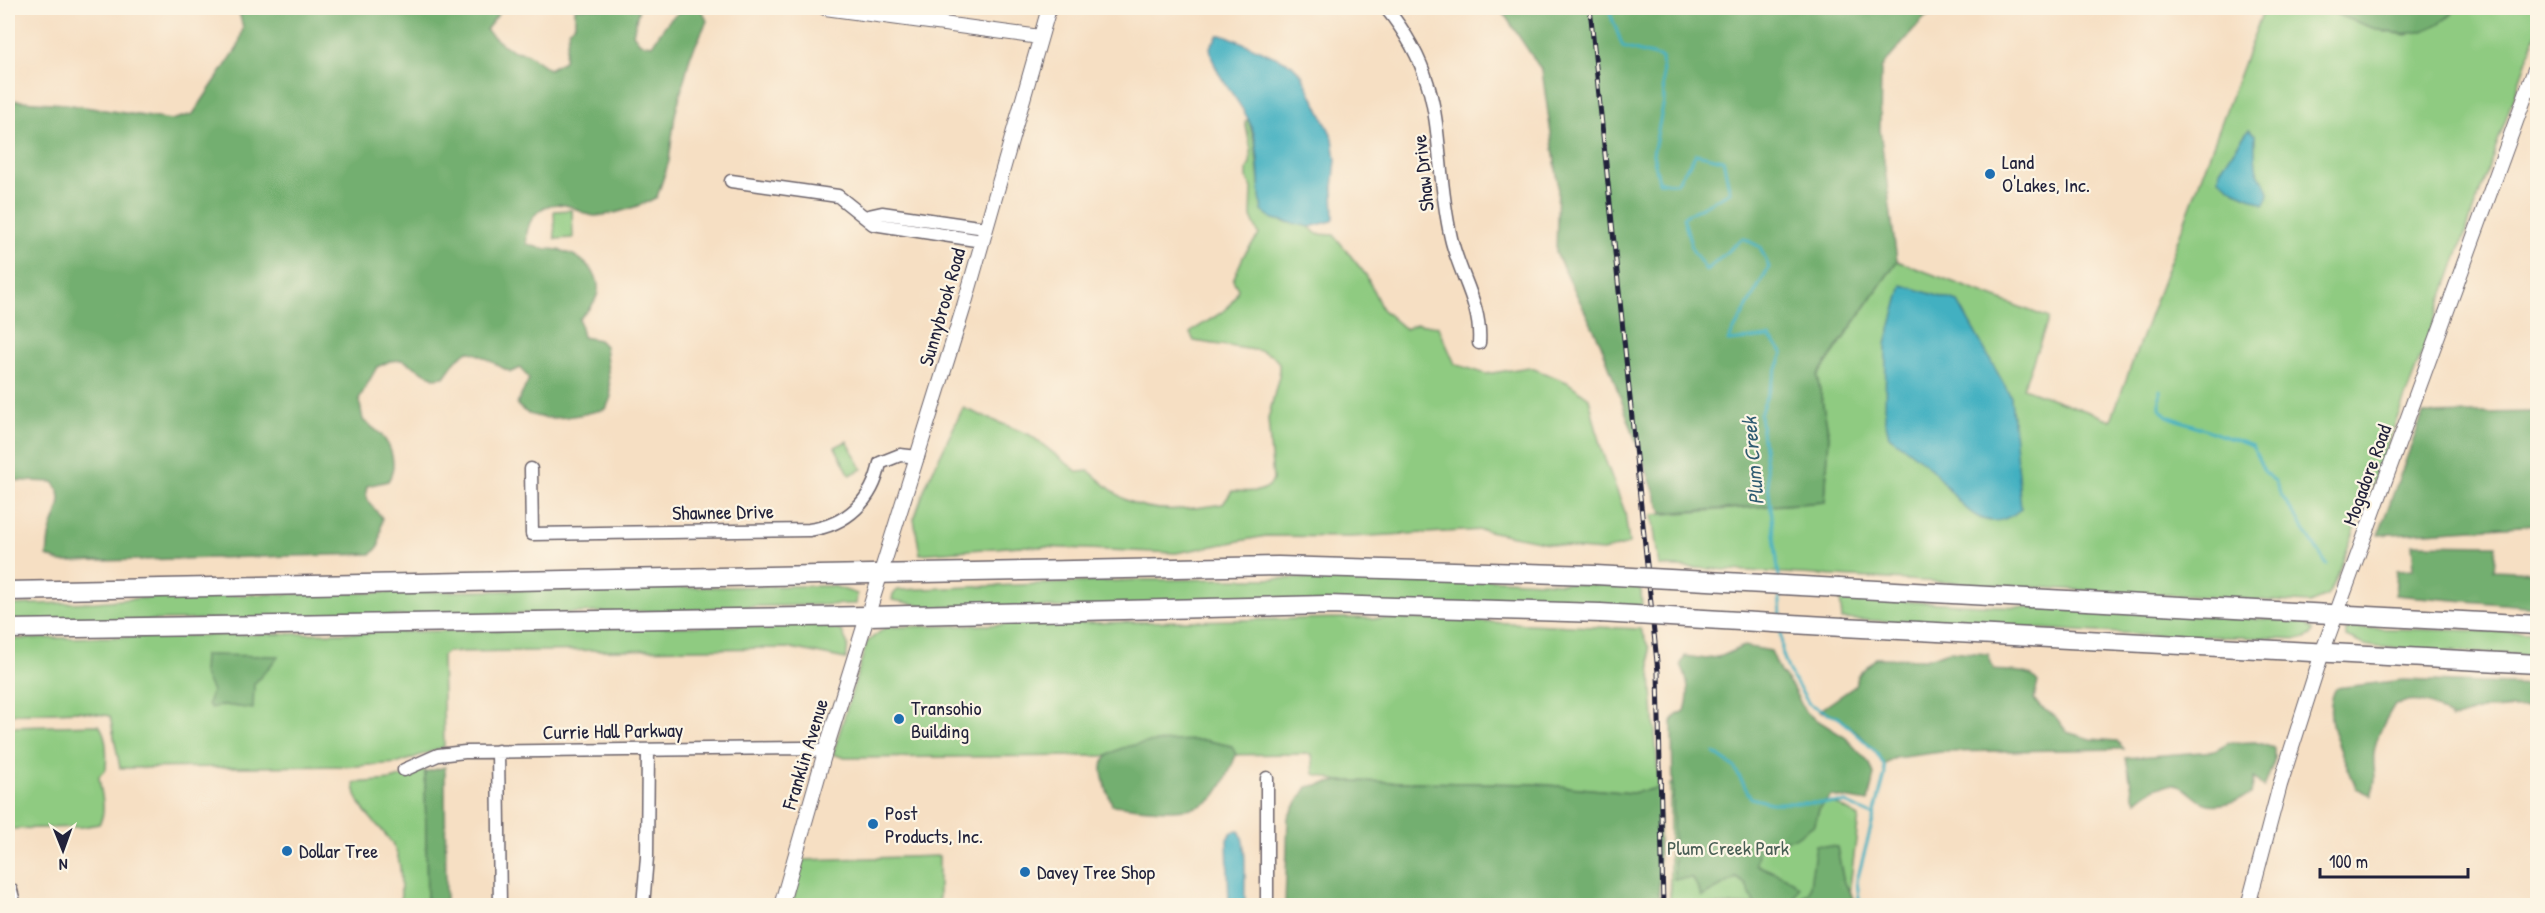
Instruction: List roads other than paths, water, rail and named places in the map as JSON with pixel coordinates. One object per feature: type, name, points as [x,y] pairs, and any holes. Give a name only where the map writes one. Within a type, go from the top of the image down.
[{"type":"main road","points":[[8,591],[882,576],[1278,566],[1595,575],[2538,625]]},
{"type":"main road","points":[[8,629],[869,616],[1315,605],[1600,613],[2538,664]]},
{"type":"main road","points":[[8,891],[12,906]]},
{"type":"street","points":[[825,8],[1040,37]]},
{"type":"street","name":"Sunnybrook Road","points":[[869,616],[918,457],[1049,8]]},
{"type":"street","name":"Shaw Drive","points":[[1386,8],[1401,26],[1416,51],[1432,93],[1449,229],[1456,256],[1478,314],[1479,343]]},
{"type":"street","name":"Mogadore Road","points":[[2248,906],[2286,765],[2322,653],[2538,61]]},
{"type":"street","points":[[731,181],[838,196],[864,216],[882,213],[984,234]]},
{"type":"street","name":"Shawnee Drive","points":[[531,469],[532,534],[823,528],[844,519],[865,499],[873,487],[880,463],[900,455],[918,457]]},
{"type":"street","name":"Franklin Avenue","points":[[781,906],[825,752],[869,616]]},
{"type":"street","name":"Currie Hall Parkway","points":[[404,770],[447,753],[802,748],[825,752]]},
{"type":"street","points":[[643,906],[647,857],[648,750]]},
{"type":"street","points":[[498,752],[500,906]]},
{"type":"street","points":[[1267,778],[1267,906]]},
{"type":"water","points":[[1218,35],[1225,35],[1291,64],[1302,75],[1333,138],[1336,160],[1332,221],[1310,227],[1273,219],[1262,211],[1257,148],[1252,128],[1242,107],[1216,69],[1212,58],[1210,47]]},
{"type":"water","points":[[2249,129],[2255,135],[2257,170],[2269,194],[2264,204],[2234,190],[2219,179],[2220,170]]},
{"type":"water","points":[[1902,285],[1958,302],[2011,397],[2021,509],[2006,518],[1993,521],[1981,518],[1969,511],[1925,464],[1889,436],[1885,419],[1886,344]]},
{"type":"water","points":[[1239,831],[1245,854],[1245,904],[1229,905],[1227,839],[1232,832]]},
{"type":"waterway","name":"Plum Creek","points":[[1608,8],[1623,47],[1662,58],[1664,101],[1653,154],[1659,182],[1677,183],[1696,154],[1723,160],[1730,192],[1683,217],[1693,251],[1706,270],[1743,238],[1760,247],[1769,267],[1728,341],[1769,337],[1783,353],[1760,414],[1779,578]]},
{"type":"waterway","points":[[2160,390],[2160,408],[2167,416],[2252,446],[2265,473],[2275,481],[2280,493],[2327,565]]},
{"type":"waterway","name":"Plum Creek","points":[[1779,590],[1781,617]]},
{"type":"waterway","name":"Plum Creek","points":[[1781,629],[1782,652],[1789,672],[1809,704],[1841,719],[1876,752],[1884,765],[1885,774],[1857,881],[1860,906]]},
{"type":"waterway","points":[[1714,753],[1734,767],[1751,798],[1771,803],[1845,803],[1872,815]]},
{"type":"railway","points":[[1590,8],[1658,672],[1663,906]]},
{"type":"place","name":"Land O'Lakes, Inc.","points":[[1990,174]]},
{"type":"place","name":"Transohio Building","points":[[899,719]]},
{"type":"place","name":"Post Products, Inc.","points":[[873,824]]},
{"type":"place","name":"Dollar Tree","points":[[287,851]]},
{"type":"place","name":"Davey Tree Shop","points":[[1025,872]]},
{"type":"park label","name":"Plum Creek Park","points":[[1728,848]]}]
